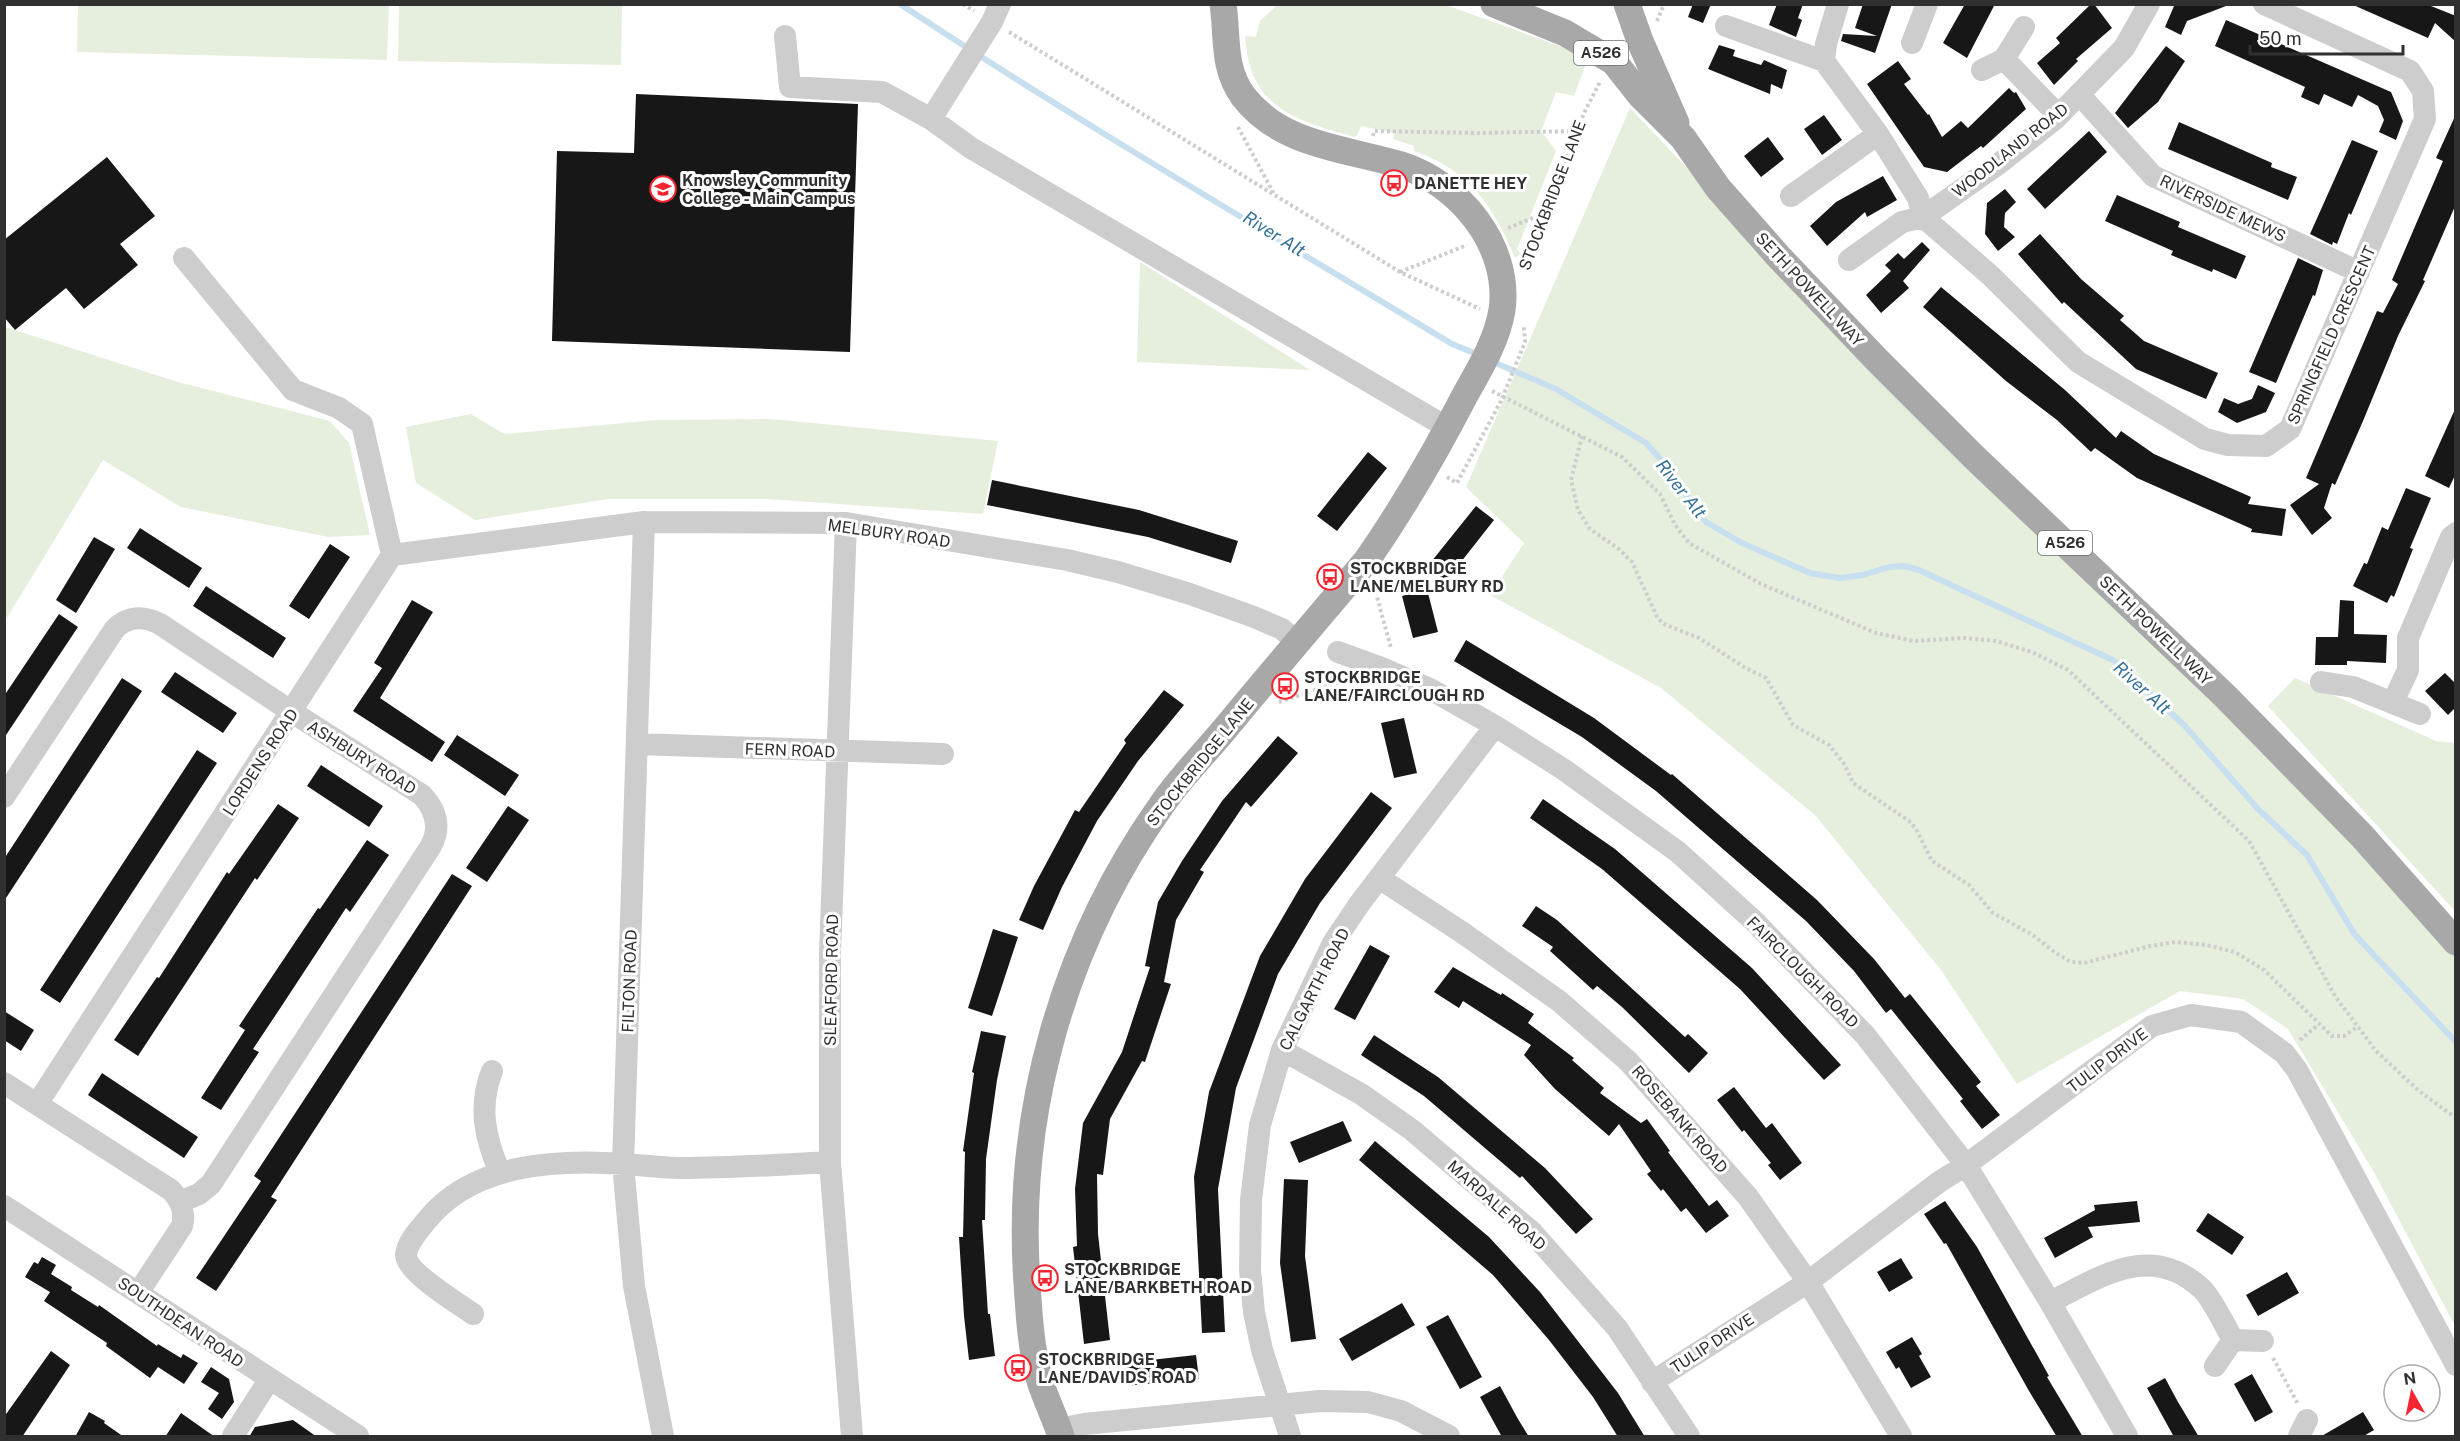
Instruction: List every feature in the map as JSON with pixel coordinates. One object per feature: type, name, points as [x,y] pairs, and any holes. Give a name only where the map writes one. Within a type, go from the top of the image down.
[{"type":"main road","name":"STOCKBRIDGE LANE","points":[[1059,1433],[1040,1380],[1029,1318],[1025,1260],[1025,1202],[1029,1149],[1040,1081],[1053,1029],[1071,976],[1092,925],[1129,855],[1165,801],[1367,560],[1390,526],[1448,428],[1480,366],[1511,320],[1502,295],[1497,265],[1487,237],[1466,206],[1441,183],[1423,174],[1298,138],[1281,130],[1254,108],[1242,94],[1226,55],[1223,4]]},
{"type":"main road","name":"SETH POWELL WAY","points":[[1494,4],[1565,33],[1614,62],[1641,96],[1683,138],[1718,188],[1778,256],[1877,360],[1974,457],[2225,696],[2362,836],[2456,942]]},
{"type":"main road","name":"SETH POWELL WAY","points":[[1626,4],[1640,42],[1683,138]]},
{"type":"street","points":[[1824,61],[1830,26],[1838,4]]},
{"type":"street","points":[[1912,43],[1927,4]]},
{"type":"street","name":"WOODLAND ROAD","points":[[1849,260],[2001,162],[2058,115],[2124,48],[2149,4]]},
{"type":"street","name":"SPRINGFIELD CRESCENT","points":[[1912,219],[1990,275],[2078,362],[2205,439],[2228,445],[2266,446],[2290,429],[2425,119],[2423,91],[2410,70],[2264,4]]},
{"type":"street","points":[[930,119],[991,21]]},
{"type":"street","points":[[1726,26],[1824,61],[1878,134],[1918,198],[1912,219]]},
{"type":"street","points":[[1982,70],[2004,59],[2024,27]]},
{"type":"street","points":[[785,36],[790,87],[882,92],[930,119],[971,148],[1448,428]]},
{"type":"street","points":[[2004,59],[2058,115]]},
{"type":"street","name":"RIVERSIDE MEWS","points":[[2079,94],[2153,176],[2359,272]]},
{"type":"street","points":[[1791,196],[1878,134]]},
{"type":"street","points":[[184,258],[293,390],[339,408],[362,424],[392,555]]},
{"type":"street","name":"MELBURY ROAD","points":[[392,555],[644,522],[846,523],[1067,560],[1118,572],[1254,617],[1282,629],[1298,643]]},
{"type":"street","name":"FILTON ROAD","points":[[644,522],[623,1164],[634,1286],[663,1437]]},
{"type":"street","name":"SLEAFORD ROAD","points":[[846,523],[830,953],[830,1162],[852,1437]]},
{"type":"street","points":[[2393,702],[2408,670],[2408,638],[2451,537],[2456,532]]},
{"type":"street","name":"LORDENS ROAD","points":[[37,1104],[392,555]]},
{"type":"street","name":"ASHBURY ROAD","points":[[4,797],[114,630],[132,619],[146,618],[160,624],[422,795],[436,816],[435,838],[211,1184],[199,1194],[180,1202]]},
{"type":"street","name":"FAIRCLOUGH ROAD","points":[[1338,652],[1383,668],[1430,689],[1563,769],[1678,852],[1754,921],[1865,1035],[1966,1165],[2050,1302],[2127,1437]]},
{"type":"street","points":[[2321,682],[2353,687],[2420,714]]},
{"type":"street","name":"CALGARTH ROAD","points":[[1290,1437],[1262,1350],[1254,1312],[1250,1270],[1250,1224],[1260,1125],[1282,1050],[1333,943],[1379,878],[1495,726]]},
{"type":"street","name":"FERN ROAD","points":[[637,744],[944,754]]},
{"type":"street","name":"ROSEBANK ROAD","points":[[1379,878],[1463,933],[1559,1001],[1628,1060],[1748,1197],[1808,1282],[1901,1437]]},
{"type":"street","name":"TULIP DRIVE","points":[[1652,1382],[1808,1282],[1939,1182],[1966,1165],[2152,1026],[2191,1015],[2241,1022],[2284,1053],[2297,1070],[2456,1365]]},
{"type":"street","name":"MARDALE ROAD","points":[[1282,1050],[1361,1094],[1412,1130],[1532,1232],[1617,1328],[1689,1437]]},
{"type":"street","points":[[492,1071],[485,1090],[484,1110],[489,1143],[500,1173]]},
{"type":"street","points":[[4,1083],[171,1190],[180,1202],[184,1215],[180,1231],[138,1293]]},
{"type":"street","points":[[473,1314],[412,1269],[406,1256],[409,1246],[436,1209],[477,1182],[500,1173],[557,1163],[676,1168],[752,1167],[830,1162]]},
{"type":"street","name":"SOUTHDEAN ROAD","points":[[4,1206],[358,1437]]},
{"type":"street","points":[[2050,1302],[2115,1270],[2148,1264],[2175,1269],[2203,1290],[2233,1340]]},
{"type":"street","points":[[2233,1340],[2263,1341]]},
{"type":"street","points":[[2215,1366],[2233,1340]]},
{"type":"street","points":[[233,1437],[269,1380]]},
{"type":"street","points":[[1059,1433],[1084,1424],[1320,1401],[1368,1402],[1401,1411],[1449,1437]]},
{"type":"path","points":[[963,4],[1400,272],[1511,320],[1525,342],[1503,396],[1457,483],[1439,473]]},
{"type":"path","name":"STOCKBRIDGE LANE","points":[[1520,277],[1577,131],[1605,72]]},
{"type":"path","points":[[1370,158],[1374,131],[1478,133],[1577,131]]},
{"type":"path","points":[[1502,231],[1546,213]]},
{"type":"path","points":[[1400,272],[1466,245]]},
{"type":"path","points":[[1480,366],[1503,396],[1622,457],[1660,494],[1675,525],[1689,543],[1761,584],[1876,633],[1914,641],[1965,638],[1996,641],[2032,652],[2068,670],[2249,841],[2336,996],[2358,1026],[2385,1059],[2419,1091],[2456,1118]]},
{"type":"path","points":[[1582,436],[1571,480],[1578,510],[1590,528],[1632,562],[1658,619],[1666,625],[1699,638],[1744,667],[1766,678],[1793,725],[1829,745],[1845,765],[1853,783],[1909,821],[1916,829],[1932,861],[1969,885],[1994,913],[2033,935],[2071,962],[2084,963],[2150,946],[2176,942],[2206,945],[2235,952],[2264,970],[2331,1036],[2344,1036],[2358,1026]]},
{"type":"path","points":[[1367,560],[1392,654],[1383,668]]},
{"type":"path","points":[[1269,705],[1348,679]]},
{"type":"path","points":[[2263,1341],[2303,1429]]},
{"type":"green space","points":[[1443,4],[1569,50],[1585,66],[1574,96],[1556,92],[1541,131],[1556,151],[1517,249],[1520,254],[1515,258],[1488,206],[1465,180],[1434,159],[1414,151],[1414,146],[1393,139],[1395,133],[1361,126],[1357,136],[1354,137],[1294,117],[1266,95],[1256,80],[1249,60],[1245,36],[1256,37],[1260,21],[1277,5]]},
{"type":"green space","points":[[78,5],[389,5],[387,60],[77,52]]},
{"type":"green space","points":[[399,5],[622,5],[621,65],[398,61]]},
{"type":"green space","points":[[1630,108],[1930,423],[2218,700],[2455,955],[2455,1326],[2375,1174],[2288,1029],[2243,999],[2180,991],[2017,1084],[1941,970],[1815,815],[1661,688],[1490,595],[1524,543],[1466,487]]},
{"type":"green space","points":[[1140,262],[1310,370],[1137,362]]},
{"type":"green space","points":[[5,327],[178,382],[330,421],[349,443],[370,535],[328,537],[181,507],[103,460],[5,621]]},
{"type":"green space","points":[[471,414],[504,434],[656,420],[771,419],[998,441],[983,514],[767,499],[608,499],[475,520],[416,483],[406,427]]},
{"type":"green space","points":[[2295,678],[2436,741],[2455,743],[2455,911],[2268,706]]},
{"type":"building","points":[[1693,4],[1711,4],[1703,23],[1688,17]]},
{"type":"building","points":[[1777,4],[1803,4],[1798,18],[1802,20],[1796,37],[1769,25]]},
{"type":"building","points":[[1863,4],[1892,4],[1875,53],[1841,41],[1843,34],[1877,36],[1855,28]]},
{"type":"building","points":[[1965,4],[1995,4],[1967,58],[1943,43]]},
{"type":"building","points":[[2091,4],[2094,4],[2112,28],[2076,59],[2078,61],[2054,85],[2037,63],[2060,43],[2056,38]]},
{"type":"building","points":[[2179,4],[2225,4],[2226,6],[2187,21],[2181,35],[2165,27],[2174,6]]},
{"type":"building","points":[[2351,4],[2426,4],[2456,16],[2456,42],[2435,23],[2428,38]]},
{"type":"building","points":[[2226,20],[2391,92],[2403,121],[2396,140],[2379,132],[2384,120],[2378,106],[2358,95],[2352,107],[2324,94],[2319,105],[2301,97],[2305,87],[2215,46]]},
{"type":"building","points":[[1719,45],[1735,50],[1733,56],[1761,65],[1764,60],[1787,70],[1782,89],[1771,84],[1770,94],[1708,69]]},
{"type":"building","points":[[2166,46],[2185,61],[2158,102],[2128,128],[2115,113]]},
{"type":"building","points":[[1898,61],[1911,79],[1904,84],[1929,114],[1942,137],[1961,121],[1968,128],[2009,88],[2014,93],[2016,92],[2026,109],[1983,148],[1981,146],[1947,172],[1924,167],[1867,84]]},
{"type":"building","points":[[636,94],[858,104],[850,352],[552,341],[557,151],[634,153]]},
{"type":"building","points":[[2456,114],[2456,204],[2423,280],[2425,281],[2398,336],[2335,485],[2332,483],[2324,508],[2332,518],[2312,535],[2290,505],[2319,484],[2306,478],[2377,311],[2383,313],[2398,284],[2392,280],[2443,161],[2436,158]]},
{"type":"building","points":[[1824,115],[1842,140],[1822,155],[1804,129]]},
{"type":"building","points":[[2179,122],[2272,163],[2271,167],[2297,177],[2288,200],[2168,149]]},
{"type":"building","points":[[2089,131],[2107,152],[2045,209],[2027,189]]},
{"type":"building","points":[[1768,137],[1784,159],[1761,177],[1744,156]]},
{"type":"building","points":[[2352,140],[2378,151],[2337,244],[2333,242],[2332,245],[2310,234]]},
{"type":"building","points":[[107,157],[155,216],[120,244],[138,265],[84,309],[66,288],[15,330],[4,317],[4,240]]},
{"type":"building","points":[[1883,176],[1897,200],[1867,217],[1865,212],[1827,246],[1810,226],[1836,202]]},
{"type":"building","points":[[2005,189],[2016,202],[2005,213],[2004,227],[2015,237],[1998,251],[1985,234],[1987,203]]},
{"type":"building","points":[[2117,195],[2180,222],[2178,227],[2246,256],[2236,279],[2171,255],[2173,251],[2105,221]]},
{"type":"building","points":[[2040,234],[2081,279],[2124,316],[2120,320],[2144,341],[2218,373],[2206,399],[2136,369],[2064,302],[2062,304],[2018,254]]},
{"type":"building","points":[[1922,242],[1930,250],[1903,281],[1909,288],[1881,313],[1866,295],[1891,271],[1885,265],[1898,253],[1904,259]]},
{"type":"building","points":[[2298,258],[2323,270],[2315,296],[2313,295],[2276,383],[2249,372]]},
{"type":"building","points":[[1941,287],[2065,390],[2116,438],[2121,431],[2154,454],[2251,497],[2248,504],[2286,509],[2282,536],[2251,532],[2252,529],[2137,478],[2095,448],[2091,452],[2057,420],[2006,381],[1923,307]]},
{"type":"building","points":[[2258,385],[2275,393],[2266,412],[2237,423],[2218,412],[2224,398],[2238,404],[2252,399]]},
{"type":"building","points":[[2456,407],[2456,473],[2449,488],[2425,476]]},
{"type":"building","points":[[1368,452],[1387,468],[1337,531],[1317,516]]},
{"type":"building","points":[[992,480],[1139,510],[1238,541],[1231,563],[1148,537],[987,505]]},
{"type":"building","points":[[2406,488],[2431,498],[2410,548],[2413,549],[2394,597],[2391,595],[2387,603],[2353,586],[2364,563],[2367,564],[2382,527],[2388,530]]},
{"type":"building","points":[[1476,506],[1494,520],[1446,581],[1427,567]]},
{"type":"building","points":[[140,528],[202,568],[189,588],[127,548]]},
{"type":"building","points":[[94,537],[115,549],[76,613],[56,600]]},
{"type":"building","points":[[330,544],[350,557],[309,619],[289,606]]},
{"type":"building","points":[[206,586],[286,638],[273,658],[193,606]]},
{"type":"building","points":[[1427,589],[1438,632],[1413,638],[1402,596]]},
{"type":"building","points":[[412,600],[433,612],[380,698],[445,742],[432,762],[353,711],[382,668],[374,663]]},
{"type":"building","points":[[2340,600],[2354,601],[2354,634],[2387,635],[2386,663],[2347,661],[2347,665],[2315,665],[2316,637],[2338,637]]},
{"type":"building","points":[[59,614],[78,627],[4,738],[4,696]]},
{"type":"building","points":[[1466,640],[1594,718],[1672,774],[1817,900],[1874,959],[1905,998],[1910,994],[1981,1082],[1976,1086],[2000,1115],[1982,1129],[1960,1101],[1963,1099],[1891,1009],[1886,1013],[1854,971],[1806,921],[1656,791],[1582,737],[1454,661]]},
{"type":"building","points":[[175,672],[237,713],[223,733],[161,692]]},
{"type":"building","points":[[2445,673],[2456,684],[2456,707],[2448,715],[2425,691]]},
{"type":"building","points":[[122,678],[142,691],[4,901],[4,859]]},
{"type":"building","points":[[1164,690],[1184,705],[1138,761],[1097,821],[1062,887],[1043,930],[1019,920],[1034,886],[1075,810],[1079,812],[1126,743],[1124,740]]},
{"type":"building","points":[[1404,718],[1417,773],[1394,778],[1381,723]]},
{"type":"building","points":[[457,735],[519,775],[505,796],[444,755]]},
{"type":"building","points":[[1278,736],[1298,753],[1251,807],[1246,802],[1200,870],[1204,872],[1176,920],[1164,982],[1171,984],[1145,1062],[1142,1061],[1110,1119],[1103,1175],[1097,1174],[1098,1234],[1110,1340],[1084,1344],[1073,1247],[1077,1246],[1075,1189],[1083,1123],[1122,1052],[1150,967],[1145,966],[1158,902],[1222,801]]},
{"type":"building","points":[[197,750],[217,763],[60,1003],[40,990]]},
{"type":"building","points":[[321,765],[383,806],[369,827],[307,786]]},
{"type":"building","points":[[1371,792],[1392,808],[1320,903],[1278,974],[1236,1088],[1218,1189],[1225,1332],[1202,1333],[1194,1177],[1209,1092],[1260,956],[1305,879]]},
{"type":"building","points":[[1543,799],[1615,849],[1752,968],[1841,1065],[1824,1080],[1740,989],[1602,869],[1530,818]]},
{"type":"building","points":[[278,804],[299,818],[257,880],[255,878],[138,1056],[114,1040],[157,977],[159,978],[227,872],[229,874]]},
{"type":"building","points":[[508,806],[529,820],[487,882],[466,868]]},
{"type":"building","points":[[367,840],[389,855],[350,912],[346,908],[253,1049],[259,1052],[221,1110],[201,1098],[245,1030],[239,1026],[318,908],[320,909]]},
{"type":"building","points":[[452,874],[472,886],[271,1197],[277,1200],[216,1291],[196,1278],[261,1181],[254,1176]]},
{"type":"building","points":[[1536,906],[1557,920],[1685,1037],[1688,1034],[1708,1053],[1689,1073],[1622,1007],[1597,986],[1593,990],[1550,951],[1553,947],[1522,926]]},
{"type":"building","points":[[993,929],[1018,937],[992,1016],[968,1008]]},
{"type":"building","points":[[1370,945],[1390,956],[1355,1020],[1334,1009]]},
{"type":"building","points":[[1453,967],[1501,995],[1502,993],[1534,1014],[1528,1023],[1574,1058],[1572,1060],[1604,1088],[1600,1093],[1641,1123],[1647,1119],[1670,1151],[1668,1152],[1709,1206],[1717,1200],[1729,1216],[1706,1233],[1686,1208],[1681,1212],[1663,1189],[1661,1191],[1647,1174],[1651,1171],[1619,1124],[1609,1136],[1555,1089],[1524,1055],[1531,1045],[1463,1001],[1459,1008],[1434,992]]},
{"type":"building","points":[[4,1011],[34,1030],[21,1051],[4,1040]]},
{"type":"building","points":[[981,1031],[1006,1036],[997,1080],[986,1159],[985,1220],[982,1220],[988,1314],[990,1314],[995,1356],[969,1360],[959,1237],[963,1237],[965,1152],[963,1151],[974,1073],[972,1072]]},
{"type":"building","points":[[1374,1035],[1438,1077],[1545,1168],[1593,1219],[1576,1234],[1522,1176],[1520,1178],[1424,1096],[1361,1055]]},
{"type":"building","points":[[102,1073],[198,1137],[184,1158],[88,1095]]},
{"type":"building","points":[[1734,1087],[1766,1128],[1772,1123],[1802,1163],[1780,1180],[1768,1165],[1771,1163],[1744,1130],[1742,1132],[1717,1100]]},
{"type":"building","points":[[1343,1121],[1352,1141],[1299,1163],[1290,1142]]},
{"type":"building","points":[[1375,1141],[1489,1237],[1540,1292],[1618,1393],[1645,1437],[1618,1437],[1593,1397],[1549,1340],[1493,1275],[1359,1160]]},
{"type":"building","points":[[1284,1179],[1308,1180],[1305,1256],[1316,1339],[1291,1342],[1280,1263]]},
{"type":"building","points":[[1945,1201],[1977,1247],[2049,1376],[2047,1377],[2083,1437],[2057,1437],[1946,1243],[1944,1244],[1924,1214]]},
{"type":"building","points":[[2137,1201],[2140,1222],[2088,1227],[2093,1237],[2055,1258],[2044,1238],[2095,1210],[2094,1205]]},
{"type":"building","points":[[2208,1213],[2244,1237],[2232,1255],[2196,1231]]},
{"type":"building","points":[[42,1257],[56,1265],[51,1274],[72,1287],[71,1290],[98,1307],[99,1305],[157,1346],[158,1344],[181,1358],[183,1354],[198,1363],[184,1384],[158,1367],[150,1378],[106,1346],[107,1343],[44,1301],[50,1292],[25,1277],[34,1262],[38,1264]]},
{"type":"building","points":[[1901,1258],[1913,1278],[1889,1292],[1877,1272]]},
{"type":"building","points":[[2287,1272],[2299,1293],[2258,1316],[2246,1295]]},
{"type":"building","points":[[1402,1303],[1415,1325],[1352,1361],[1339,1339]]},
{"type":"building","points":[[1448,1315],[1482,1377],[1460,1389],[1426,1327]]},
{"type":"building","points":[[1912,1337],[1922,1354],[1919,1356],[1931,1377],[1911,1388],[1899,1367],[1896,1369],[1886,1352]]},
{"type":"building","points":[[51,1351],[70,1365],[22,1437],[4,1437],[4,1417]]},
{"type":"building","points":[[1196,1355],[1199,1379],[1125,1386],[1123,1363]]},
{"type":"building","points":[[211,1367],[229,1379],[234,1402],[222,1419],[208,1409],[219,1393],[201,1382]]},
{"type":"building","points":[[2252,1374],[2273,1412],[2255,1422],[2234,1384]]},
{"type":"building","points":[[2165,1378],[2199,1437],[2174,1437],[2147,1388]]},
{"type":"building","points":[[1500,1386],[1529,1437],[1502,1437],[1480,1397]]},
{"type":"building","points":[[89,1412],[105,1421],[104,1423],[124,1437],[75,1437]]},
{"type":"building","points":[[2363,1412],[2374,1430],[2362,1437],[2320,1437]]},
{"type":"building","points":[[181,1413],[215,1437],[165,1437]]},
{"type":"building","points":[[293,1420],[317,1437],[249,1437],[255,1427]]},
{"type":"waterway","name":"River Alt","points":[[900,4],[1036,92],[1174,177],[1452,344],[1479,355]]},
{"type":"waterway","name":"River Alt","points":[[1491,361],[1556,389],[1646,443],[1663,462],[1706,522],[1742,543],[1810,573],[1839,578],[1863,575],[1889,567],[1904,566],[1919,570],[2115,661],[2184,725],[2259,810],[2307,855],[2355,935],[2456,1042]]},
{"type":"place","name":"DANETTE HEY","points":[[1394,183]]},
{"type":"place","name":"Knowsley Community College - Main Campus","points":[[663,189]]},
{"type":"place","name":"STOCKBRIDGE LANE/MELBURY RD","points":[[1330,577]]},
{"type":"place","name":"STOCKBRIDGE LANE/FAIRCLOUGH RD","points":[[1285,686]]},
{"type":"place","name":"STOCKBRIDGE LANE/BARKBETH ROAD","points":[[1045,1278]]},
{"type":"place","name":"STOCKBRIDGE LANE/DAVIDS ROAD","points":[[1018,1368]]}]
